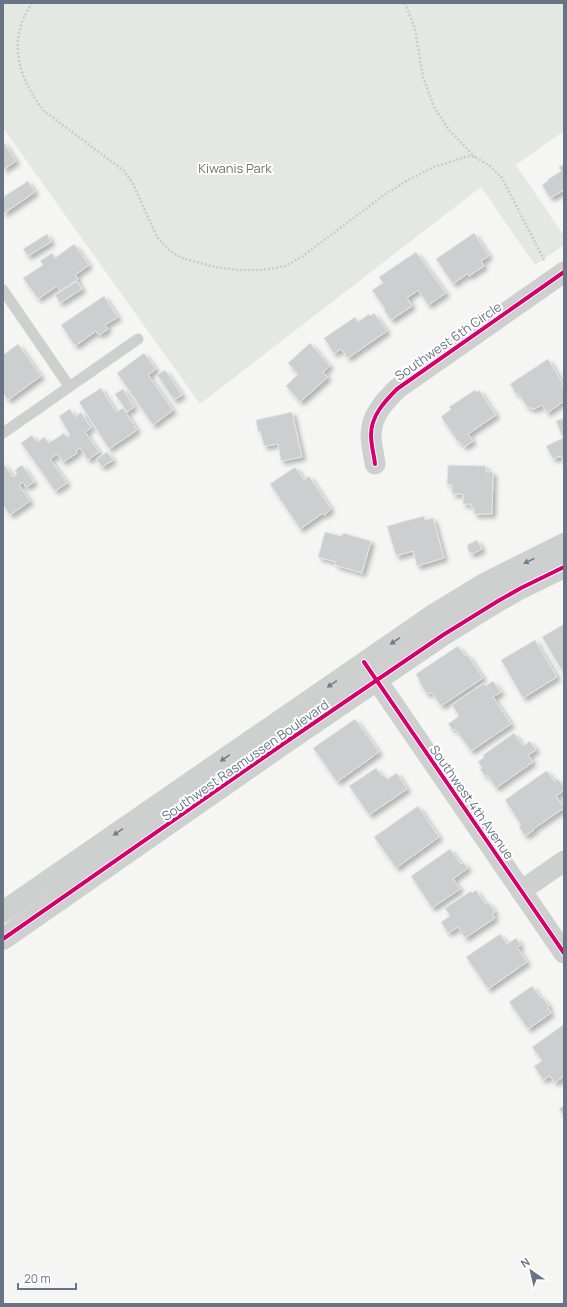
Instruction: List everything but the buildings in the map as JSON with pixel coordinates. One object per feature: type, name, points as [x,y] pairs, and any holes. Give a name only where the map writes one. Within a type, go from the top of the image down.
[{"type":"street","name":"Southwest 6th Circle","points":[[375,464],[371,434],[376,414],[384,402],[397,390],[562,278]]},
{"type":"street","name":"Southwest Rasmussen Boulevard","points":[[3,912],[459,598],[510,570],[564,544]]},
{"type":"street","name":"Southwest Rasmussen Boulevard","points":[[3,939],[377,681],[471,618],[521,588],[564,568]]},
{"type":"street","name":"Southwest 4th Avenue","points":[[364,662],[564,953]]},
{"type":"street","points":[[521,891],[564,861]]},
{"type":"lane","points":[[3,290],[69,386]]},
{"type":"lane","points":[[3,433],[138,339]]},
{"type":"path","points":[[32,3],[21,25],[18,48],[24,78],[34,99],[44,111],[124,171],[132,182],[157,237],[170,251],[182,258],[215,268],[237,270],[264,270],[285,266],[303,256],[387,193],[410,179],[434,166],[468,156],[476,157]]},
{"type":"path","points":[[405,3],[415,29],[424,77],[434,107],[449,130],[476,157],[490,166],[502,178],[545,262],[562,278]]},
{"type":"green space","name":"Kiwanis Park","points":[[3,3],[564,3],[564,131],[516,165],[564,236],[564,245],[535,265],[481,187],[200,404],[3,128]]},
{"type":"cycle path","points":[[375,464],[371,439],[373,422],[387,399],[397,389],[564,272]]},
{"type":"cycle path","points":[[3,939],[286,742],[443,635],[521,588],[564,567]]},
{"type":"cycle path","points":[[364,662],[564,953]]}]
